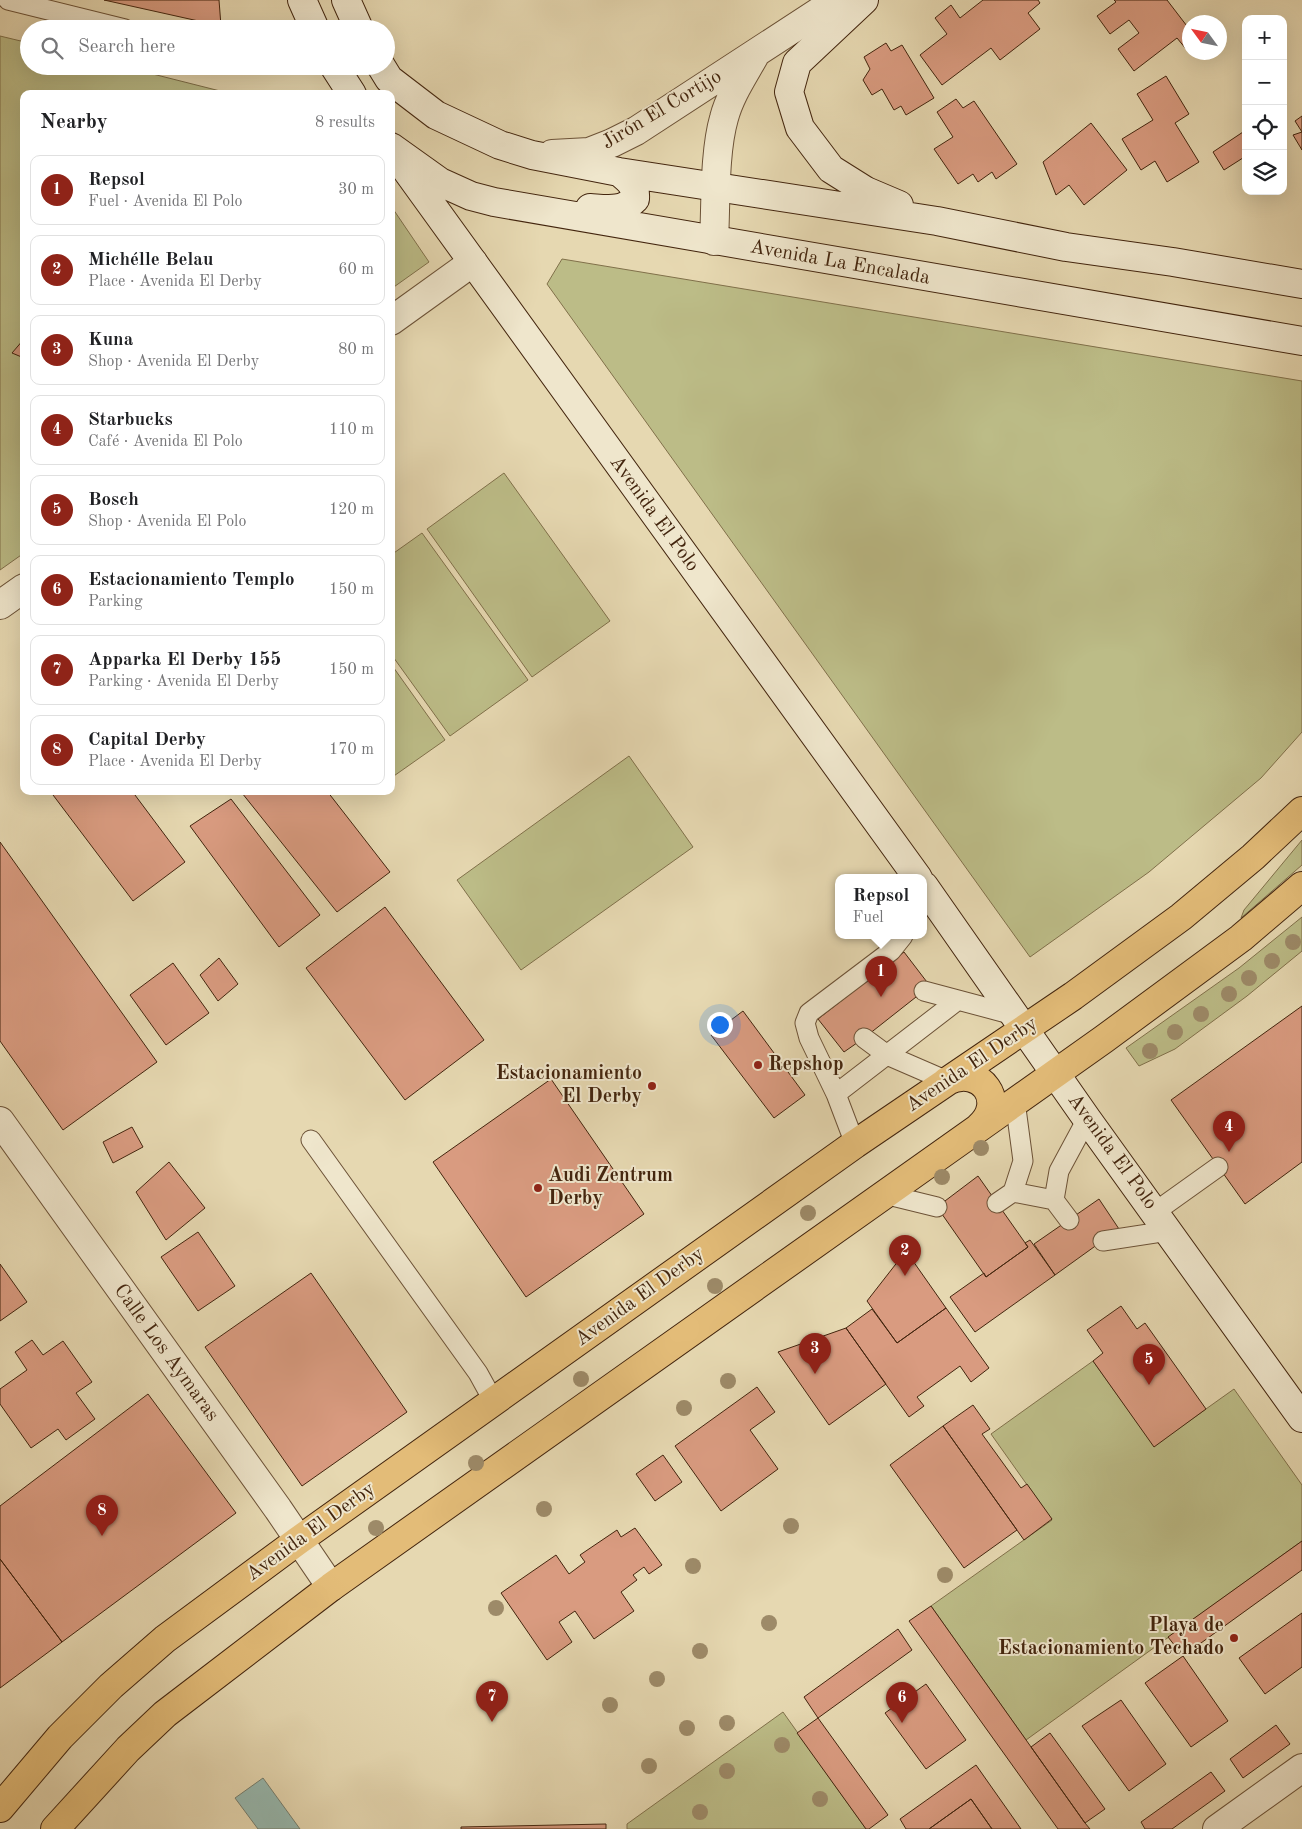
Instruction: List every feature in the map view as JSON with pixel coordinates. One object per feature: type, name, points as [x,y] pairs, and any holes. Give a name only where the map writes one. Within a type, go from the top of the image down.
[{"type":"main road","points":[[302,0],[311,20]]},
{"type":"main road","points":[[346,0],[355,20]]},
{"type":"main road","name":"Jirón El Cortijo","points":[[532,155],[589,152],[612,143],[654,120],[837,0]]},
{"type":"main road","points":[[864,0],[797,64],[789,92],[800,128],[830,168],[866,191],[938,221]]},
{"type":"main road","name":"Jirón El Cortijo","points":[[714,241],[720,141],[724,118],[735,91],[757,52]]},
{"type":"main road","points":[[340,75],[349,90]]},
{"type":"main road","points":[[387,75],[436,115],[500,145],[532,155],[619,172],[938,221],[1066,247],[1173,262],[1302,284]]},
{"type":"main road","name":"Avenida La Encalada","points":[[395,151],[440,182],[455,190],[471,196],[514,206],[1302,341]]},
{"type":"main road","name":"Avenida El Polo","points":[[395,154],[910,874]]},
{"type":"main road","points":[[514,206],[622,208],[630,205],[635,199],[636,190],[633,184],[619,172]]},
{"type":"main road","points":[[395,318],[473,262]]},
{"type":"main road","points":[[0,605],[20,591]]},
{"type":"main road","name":"Avenida El Derby","points":[[0,1808],[60,1737],[111,1686],[165,1639],[299,1540],[855,1144],[947,1081],[1020,1022],[1073,996],[1181,917],[1253,857],[1302,811]]},
{"type":"main road","points":[[55,1829],[128,1749],[166,1714],[331,1587],[1104,1039],[1240,938],[1302,886]]},
{"type":"main road","name":"Avenida El Polo","points":[[927,897],[1056,1072],[1302,1418]]},
{"type":"main road","points":[[947,1081],[961,1076],[968,1076],[975,1078],[986,1087],[990,1094],[991,1108],[985,1122],[979,1127]]},
{"type":"main road","name":"Calle Los Aymaras","points":[[0,1121],[331,1587]]},
{"type":"main road","points":[[1217,1829],[1302,1768]]},
{"type":"lane","points":[[8,0],[89,20]]},
{"type":"lane","points":[[855,1144],[836,1094],[809,1038],[805,1023],[810,1013],[836,998],[894,954],[902,939]]},
{"type":"lane","points":[[924,991],[958,1000],[1020,1022]]},
{"type":"lane","points":[[836,1094],[958,1000]]},
{"type":"lane","points":[[864,1038],[886,1055],[947,1081]]},
{"type":"lane","points":[[997,1203],[1013,1192],[1023,1161],[1015,1101]]},
{"type":"lane","points":[[1054,1200],[1059,1171],[1088,1119]]},
{"type":"lane","points":[[311,1140],[478,1373],[494,1402]]},
{"type":"lane","points":[[1103,1241],[1162,1222],[1218,1167]]},
{"type":"lane","points":[[1013,1192],[1054,1200],[1069,1220]]},
{"type":"lane","points":[[884,1194],[937,1207]]},
{"type":"green space","points":[[0,36],[20,41],[20,75],[157,75],[216,90],[20,90],[20,556],[0,570]]},
{"type":"green space","points":[[395,212],[429,262],[395,286]]},
{"type":"green space","points":[[562,259],[1302,381],[1302,732],[1261,778],[1149,872],[1030,957],[547,284]]},
{"type":"green space","points":[[504,473],[610,621],[532,677],[427,529]]},
{"type":"green space","points":[[422,533],[528,680],[450,736],[395,660],[395,552]]},
{"type":"green space","points":[[395,670],[445,740],[395,775]]},
{"type":"green space","points":[[629,756],[693,847],[521,970],[457,880]]},
{"type":"green space","points":[[1302,840],[1302,865],[1241,918],[1244,910]]},
{"type":"green space","points":[[1302,917],[1302,951],[1247,996],[1175,1049],[1139,1066],[1126,1048],[1239,968]]},
{"type":"green space","points":[[1093,1361],[1154,1446],[1234,1389],[1302,1485],[1302,1541],[1026,1740],[931,1606],[1052,1520],[991,1434]]},
{"type":"green space","points":[[783,1712],[866,1829],[627,1829],[627,1824]]},
{"type":"water","points":[[263,1778],[300,1829],[258,1829],[235,1798]]},
{"type":"building","points":[[104,0],[219,0],[221,20],[194,20]]},
{"type":"building","points":[[983,0],[1038,0],[1040,3],[1028,13],[1040,29],[1000,60],[991,48],[942,85],[920,55],[947,34],[935,18],[951,5],[960,18]]},
{"type":"building","points":[[1114,0],[1167,0],[1182,20],[1182,44],[1177,38],[1134,71],[1118,49],[1139,33],[1129,20],[1110,34],[1097,16],[1116,2]]},
{"type":"building","points":[[886,43],[891,51],[902,45],[934,98],[906,115],[901,106],[894,110],[882,89],[872,95],[863,80],[870,69],[864,57]]},
{"type":"building","points":[[1166,76],[1189,114],[1175,123],[1199,162],[1167,182],[1155,161],[1141,170],[1122,139],[1153,120],[1137,94]]},
{"type":"building","points":[[956,99],[963,108],[974,101],[1017,164],[996,179],[992,172],[978,182],[973,174],[958,184],[934,149],[953,137],[937,112]]},
{"type":"building","points":[[1302,116],[1302,132],[1295,121]]},
{"type":"building","points":[[1091,123],[1127,170],[1084,205],[1069,185],[1056,195],[1043,162]]},
{"type":"building","points":[[1302,132],[1302,150],[1293,135]]},
{"type":"building","points":[[1242,133],[1242,159],[1224,170],[1213,152]]},
{"type":"building","points":[[20,344],[20,356],[12,353]]},
{"type":"building","points":[[53,795],[135,795],[185,862],[133,901]]},
{"type":"building","points":[[244,795],[330,795],[390,872],[337,912]]},
{"type":"building","points":[[231,799],[320,915],[279,947],[190,826]]},
{"type":"building","points":[[0,842],[157,1062],[63,1130],[0,1041]]},
{"type":"building","points":[[385,907],[484,1040],[405,1100],[306,968]]},
{"type":"building","points":[[904,952],[930,986],[844,1052],[818,1019]]},
{"type":"building","points":[[219,958],[238,984],[218,1001],[200,975]]},
{"type":"building","points":[[173,963],[209,1013],[166,1045],[130,995]]},
{"type":"building","points":[[1302,1006],[1302,1162],[1245,1204],[1171,1100]]},
{"type":"building","name":"Repshop","points":[[743,1011],[805,1095],[774,1118],[711,1035]]},
{"type":"building","name":"Audi Zentrum Derby","points":[[551,1079],[644,1214],[526,1297],[433,1162]]},
{"type":"building","points":[[132,1127],[143,1147],[113,1163],[103,1142]]},
{"type":"building","points":[[169,1162],[205,1208],[166,1240],[136,1192]]},
{"type":"building","points":[[978,1176],[1028,1247],[986,1277],[937,1207]]},
{"type":"building","points":[[1099,1199],[1119,1229],[1055,1275],[1034,1244]]},
{"type":"building","points":[[198,1232],[235,1286],[198,1311],[161,1257]]},
{"type":"building","points":[[1030,1240],[1055,1275],[975,1332],[950,1297],[984,1273],[986,1277],[1028,1247],[1025,1243]]},
{"type":"building","points":[[906,1251],[946,1308],[897,1343],[867,1301]]},
{"type":"building","points":[[0,1264],[27,1302],[0,1321]]},
{"type":"building","points":[[311,1273],[407,1412],[302,1486],[205,1347]]},
{"type":"building","points":[[1121,1306],[1137,1329],[1145,1323],[1206,1409],[1154,1447],[1093,1361],[1103,1353],[1087,1330]]},
{"type":"building","points":[[946,1308],[989,1368],[971,1382],[960,1366],[917,1397],[924,1406],[909,1417],[846,1328],[872,1309],[897,1343]]},
{"type":"building","points":[[846,1328],[886,1384],[829,1425],[778,1352]]},
{"type":"building","points":[[32,1340],[43,1355],[63,1341],[92,1382],[76,1393],[95,1419],[66,1440],[58,1429],[31,1448],[0,1404],[0,1389],[27,1370],[15,1352]]},
{"type":"building","points":[[757,1387],[775,1412],[750,1430],[778,1469],[721,1511],[675,1446]]},
{"type":"building","points":[[148,1394],[236,1513],[62,1642],[0,1559],[0,1506]]},
{"type":"building","points":[[973,1405],[990,1429],[982,1434],[1021,1488],[1027,1484],[1052,1519],[1024,1540],[943,1426]]},
{"type":"building","points":[[943,1426],[1017,1530],[964,1568],[890,1465]]},
{"type":"building","points":[[663,1455],[682,1482],[655,1501],[636,1474]]},
{"type":"building","points":[[635,1528],[662,1565],[649,1574],[644,1567],[633,1575],[637,1580],[621,1592],[634,1611],[594,1639],[575,1611],[559,1622],[572,1642],[547,1660],[501,1593],[556,1555],[569,1574],[585,1562],[580,1555],[617,1530],[621,1537]]},
{"type":"building","points":[[1302,1541],[1302,1570],[1183,1656],[1168,1637]]},
{"type":"building","points":[[0,1559],[62,1642],[0,1688]]},
{"type":"building","points":[[931,1606],[1090,1829],[1058,1829],[909,1621]]},
{"type":"building","points":[[1302,1613],[1302,1667],[1265,1694],[1239,1658]]},
{"type":"building","points":[[898,1629],[912,1650],[818,1718],[804,1697]]},
{"type":"building","points":[[1183,1656],[1228,1721],[1191,1747],[1145,1683]]},
{"type":"building","points":[[926,1684],[966,1740],[926,1769],[885,1713]]},
{"type":"building","points":[[1121,1700],[1166,1764],[1129,1791],[1082,1726]]},
{"type":"building","points":[[818,1718],[888,1815],[869,1829],[866,1829],[797,1733]]},
{"type":"building","points":[[1276,1725],[1290,1744],[1243,1778],[1230,1759]]},
{"type":"building","points":[[1050,1733],[1105,1809],[1085,1823],[1031,1747]]},
{"type":"building","points":[[976,1765],[1021,1829],[992,1829],[971,1799],[929,1829],[906,1829],[900,1819]]},
{"type":"building","points":[[1211,1772],[1225,1791],[1172,1829],[1145,1829],[1141,1822]]},
{"type":"building","points":[[971,1799],[992,1829],[929,1829]]},
{"type":"building","points":[[606,1824],[606,1829],[461,1829],[461,1827]]},
{"type":"place","name":"Repsol","points":[[881,997]]},
{"type":"place","name":"Repshop","points":[[758,1065]]},
{"type":"place","name":"Estacionamiento El Derby","points":[[652,1086]]},
{"type":"place","name":"Starbucks","points":[[1229,1152]]},
{"type":"place","name":"Audi Zentrum Derby","points":[[538,1188]]},
{"type":"place","name":"Michélle Belau","points":[[905,1276]]},
{"type":"place","name":"Kuna","points":[[815,1374]]},
{"type":"place","name":"Bosch","points":[[1149,1385]]},
{"type":"place","name":"Capital Derby","points":[[102,1536]]},
{"type":"place","name":"Playa de Estacionamiento Techado","points":[[1234,1638]]},
{"type":"place","name":"Apparka El Derby 155","points":[[492,1722]]},
{"type":"place","name":"Estacionamiento Templo","points":[[902,1723]]}]
